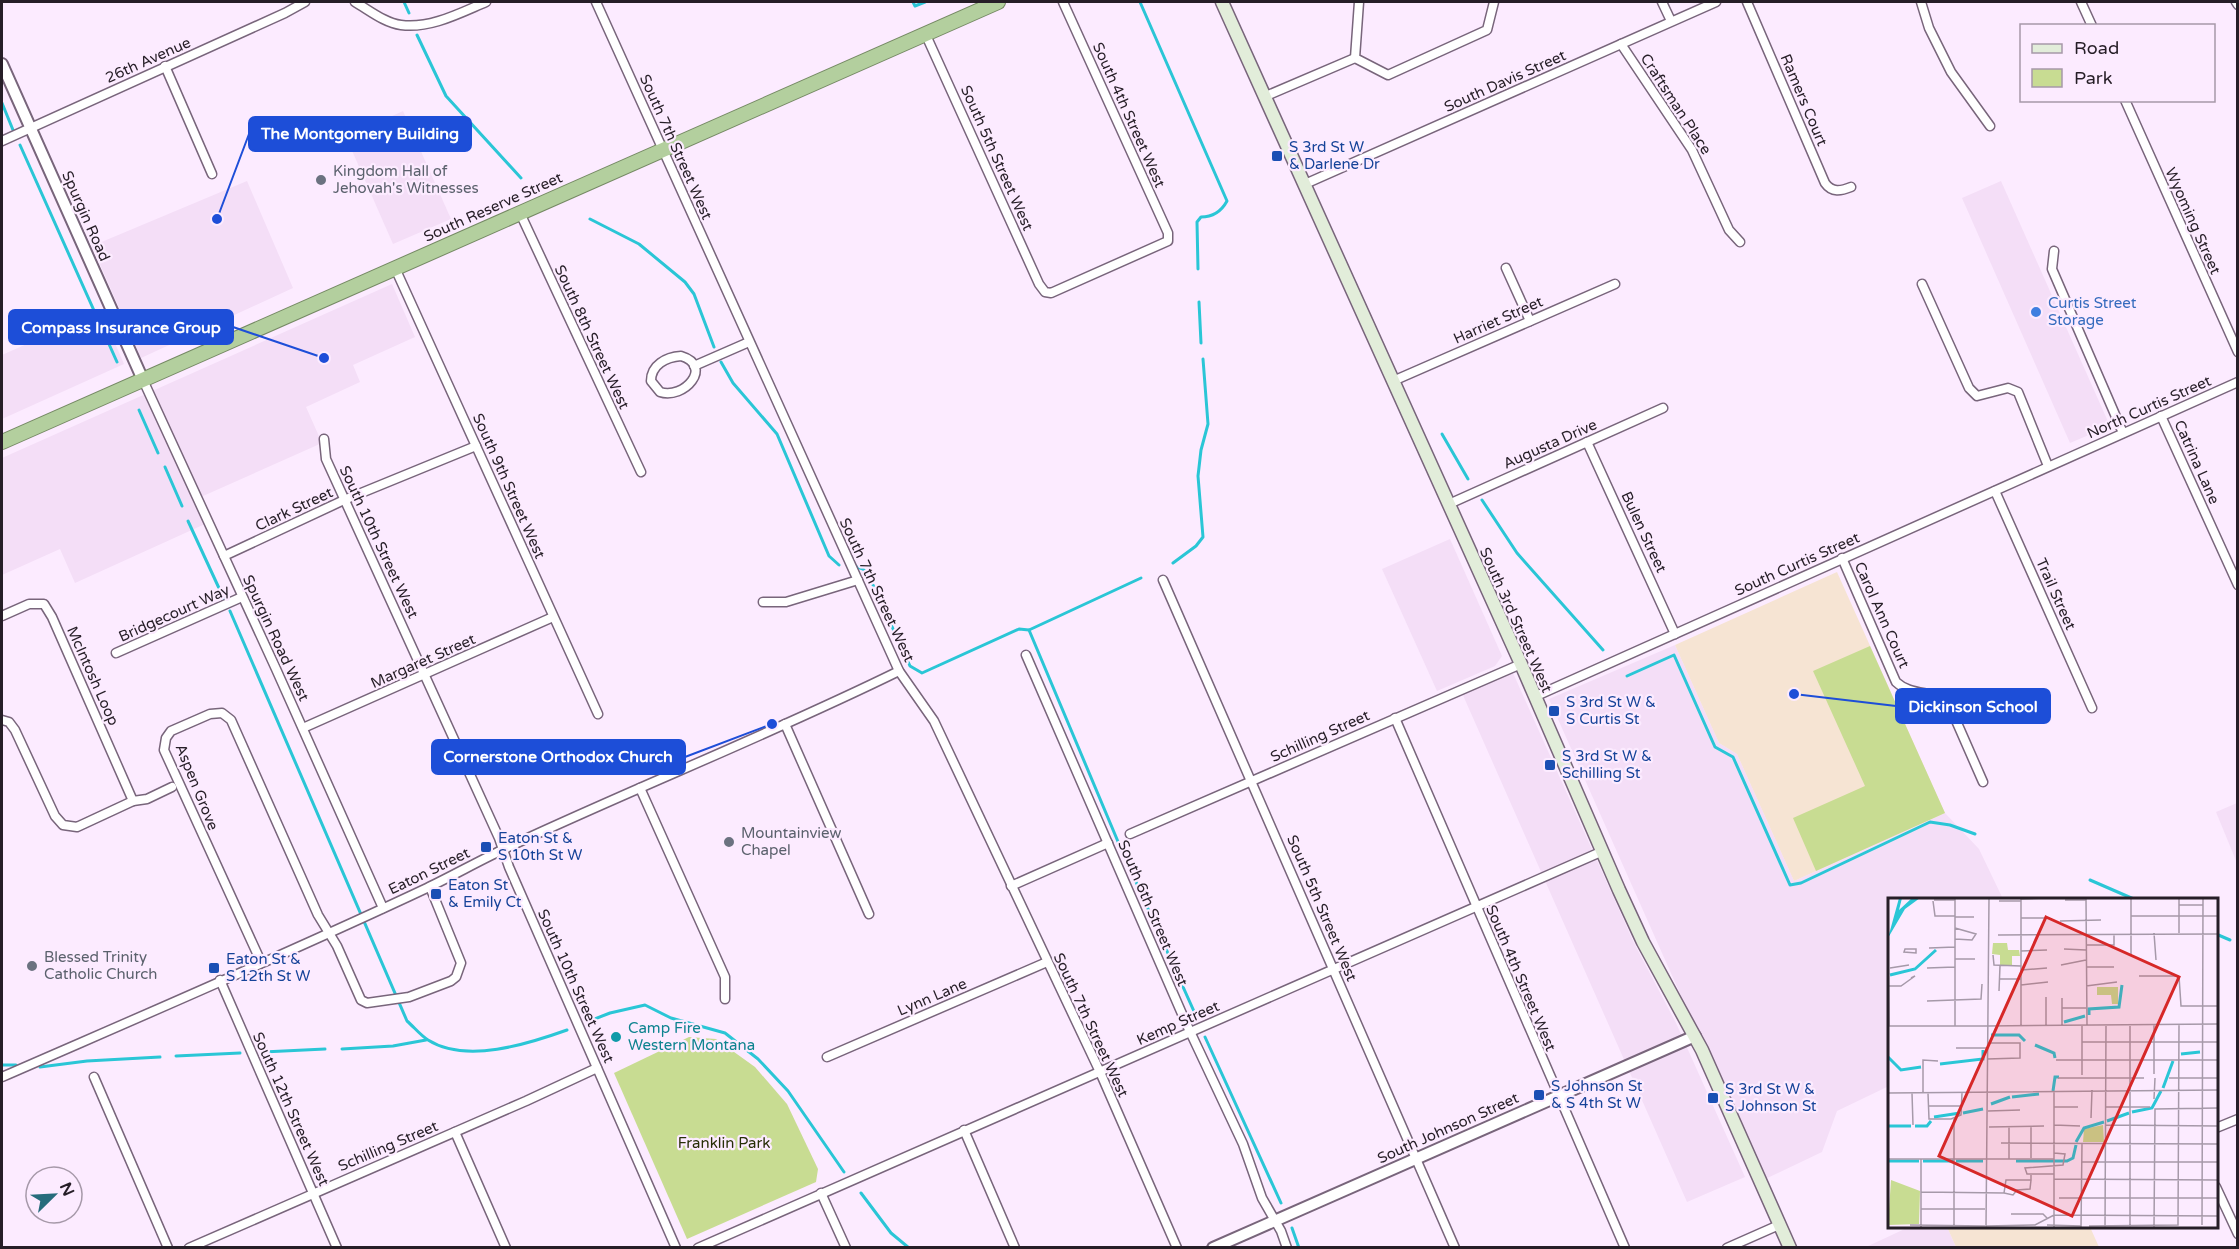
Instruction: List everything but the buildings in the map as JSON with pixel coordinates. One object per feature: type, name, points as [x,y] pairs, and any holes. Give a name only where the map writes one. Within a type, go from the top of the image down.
[{"type":"highway","name":"South Reserve Street","points":[[2,442],[998,2]]},
{"type":"main road","name":"South 3rd Street West","points":[[1222,2],[1521,664],[1643,942],[1695,1036],[1790,1248]]},
{"type":"street","name":"26th Avenue","points":[[2,141],[305,2]]},
{"type":"street","points":[[355,2],[384,19],[401,25],[434,23],[472,4],[486,2]]},
{"type":"street","name":"South 7th Street West","points":[[596,2],[899,671],[934,721],[1100,1072],[1177,1248]]},
{"type":"street","name":"South 4th Street West","points":[[1045,292],[1051,293],[1074,284],[1168,240],[1168,233],[1063,2]]},
{"type":"street","points":[[1355,58],[1359,2]]},
{"type":"street","points":[[1355,58],[1388,75],[1487,30],[1494,2]]},
{"type":"street","points":[[1662,2],[1671,21]]},
{"type":"street","name":"South Davis Street","points":[[1305,184],[1716,2]]},
{"type":"street","name":"Ramers Court","points":[[1747,2],[1825,183],[1836,190],[1851,187]]},
{"type":"street","points":[[1921,2],[1929,27],[1951,72],[1990,126]]},
{"type":"street","points":[[2081,2],[2091,24]]},
{"type":"street","name":"South 5th Street West","points":[[926,33],[1039,284],[1045,292]]},
{"type":"street","name":"Craftsman Place","points":[[1621,44],[1692,150],[1729,230],[1740,242]]},
{"type":"street","points":[[1266,96],[1355,58]]},
{"type":"street","name":"Spurgin Road","points":[[2,64],[143,380]]},
{"type":"street","points":[[165,66],[212,174]]},
{"type":"street","name":"Wyoming Street","points":[[2126,102],[2238,352]]},
{"type":"street","name":"South 8th Street West","points":[[520,213],[641,472]]},
{"type":"street","points":[[2054,250],[2052,269],[2123,433]]},
{"type":"street","name":"South 9th Street West","points":[[395,268],[598,714]]},
{"type":"street","points":[[1506,268],[1530,321]]},
{"type":"street","name":"Harriet Street","points":[[1393,381],[1615,284]]},
{"type":"street","points":[[1922,284],[1969,388],[1977,396],[2008,388],[2018,392],[2048,466]]},
{"type":"street","points":[[694,366],[749,342]]},
{"type":"street","points":[[673,357],[686,357],[694,366],[693,381],[673,393],[660,392],[652,384],[654,369],[673,357]]},
{"type":"street","name":"Spurgin Road West","points":[[143,380],[383,908]]},
{"type":"street","name":"North Curtis Street","points":[[2071,456],[2238,382]]},
{"type":"street","name":"Augusta Drive","points":[[1449,504],[1663,408]]},
{"type":"street","name":"Catrina Lane","points":[[2161,416],[2238,585]]},
{"type":"street","name":"South 10th Street West","points":[[324,439],[326,459],[503,849],[508,867],[676,1248]]},
{"type":"street","name":"Bulen Street","points":[[1587,442],[1675,634]]},
{"type":"street","name":"Clark Street","points":[[224,556],[344,500],[476,446]]},
{"type":"street","name":"South Curtis Street","points":[[1534,697],[2071,456]]},
{"type":"street","name":"Trail Street","points":[[1995,490],[2092,708]]},
{"type":"street","name":"Carol Ann Court","points":[[1842,558],[1896,682],[1904,690],[1938,695],[1947,700],[1983,782]]},
{"type":"street","points":[[763,602],[777,604],[786,602],[858,579]]},
{"type":"street","name":"South 5th Street West","points":[[1163,580],[1455,1248]]},
{"type":"street","name":"Bridgecourt Way","points":[[116,653],[242,597]]},
{"type":"street","name":"McIntosh Loop","points":[[2,616],[29,604],[44,604],[57,628],[133,801]]},
{"type":"street","name":"Margaret Street","points":[[303,728],[553,617]]},
{"type":"street","name":"South 6th Street West","points":[[1026,655],[1191,1032],[1243,1144],[1262,1198],[1287,1248]]},
{"type":"street","name":"Schilling Street","points":[[1130,834],[1521,664]]},
{"type":"street","name":"Eaton Street","points":[[2,1077],[430,887],[503,849],[814,712],[899,671]]},
{"type":"street","name":"Aspen Grove","points":[[261,962],[164,750],[166,738],[171,731],[210,714],[222,713],[231,720],[361,1000],[367,1003],[409,997],[451,981],[458,972],[461,963],[430,887]]},
{"type":"street","name":"South 4th Street West","points":[[1395,718],[1625,1248]]},
{"type":"street","points":[[2,720],[9,722],[15,730],[55,816],[63,825],[77,826],[133,801],[147,799],[172,787]]},
{"type":"street","points":[[785,724],[869,914]]},
{"type":"street","points":[[640,788],[725,977],[725,999]]},
{"type":"street","points":[[1011,885],[1108,843]]},
{"type":"street","name":"Kemp Street","points":[[698,1248],[1603,851]]},
{"type":"street","name":"Lynn Lane","points":[[827,1057],[1047,962]]},
{"type":"street","name":"South 12th Street West","points":[[220,980],[337,1248]]},
{"type":"street","name":"South Johnson Street","points":[[1213,1248],[1695,1036]]},
{"type":"street","name":"Schilling Street","points":[[189,1248],[597,1068]]},
{"type":"street","points":[[94,1077],[168,1248]]},
{"type":"street","points":[[2218,1128],[2238,1119]]},
{"type":"street","points":[[964,1130],[1015,1248]]},
{"type":"street","points":[[455,1132],[506,1248]]},
{"type":"street","points":[[2218,1189],[2238,1234]]},
{"type":"street","points":[[821,1193],[846,1248]]},
{"type":"street","points":[[1728,1248],[1779,1225]]},
{"type":"shaded area","points":[[403,111],[451,219],[393,244],[346,137]]},
{"type":"shaded area","points":[[247,181],[293,288],[141,358],[92,246]]},
{"type":"shaded area","name":"Curtis Street Storage","points":[[2001,181],[2110,426],[2070,443],[1962,198]]},
{"type":"shaded area","points":[[392,284],[415,337],[353,365],[360,382],[306,407],[322,443],[194,500],[205,524],[75,583],[60,549],[2,575],[2,458]]},
{"type":"shaded area","points":[[101,311],[124,364],[2,419],[2,355]]},
{"type":"shaded area","points":[[1450,539],[1502,656],[1495,666],[1437,691],[1382,569]]},
{"type":"shaded area","points":[[1837,572],[1945,813],[1794,881],[1737,754],[1719,743],[1675,645]]},
{"type":"shaded area","points":[[1675,645],[1719,743],[1737,754],[1794,881],[1945,813],[1979,849],[2003,898],[1888,898],[1888,1086],[1837,1111],[1822,1152],[1763,1180],[1549,699]]},
{"type":"shaded area","points":[[1513,673],[1634,943],[1676,1023],[1745,1177],[1687,1202],[1462,693]]},
{"type":"shaded area","points":[[2237,803],[2237,863],[2216,812]]},
{"type":"shaded area","points":[[1907,1228],[1947,1228],[1956,1247],[1866,1247]]},
{"type":"shaded area","points":[[1947,1228],[2090,1228],[2099,1247],[1956,1247]]},
{"type":"green space","points":[[1870,646],[1945,813],[1816,871],[1793,818],[1865,786],[1813,671]]},
{"type":"green space","name":"Franklin Park","points":[[689,1037],[716,1039],[755,1067],[787,1104],[818,1169],[816,1182],[687,1239],[614,1073]]},
{"type":"waterway","points":[[404,2],[409,13]]},
{"type":"waterway","points":[[913,2],[915,6],[925,2]]},
{"type":"waterway","points":[[1140,2],[1227,201],[1216,213],[1201,217],[1197,222],[1198,269]]},
{"type":"waterway","points":[[417,35],[446,96],[521,178]]},
{"type":"waterway","points":[[2,103],[13,130]]},
{"type":"waterway","points":[[20,145],[117,362]]},
{"type":"waterway","points":[[590,219],[639,244],[685,282],[694,294],[714,347]]},
{"type":"waterway","points":[[1199,302],[1201,343]]},
{"type":"waterway","points":[[1173,563],[1196,546],[1203,537],[1198,476],[1201,450],[1208,424],[1203,359]]},
{"type":"waterway","points":[[721,362],[733,383],[777,434],[829,556],[839,565]]},
{"type":"waterway","points":[[139,410],[158,453]]},
{"type":"waterway","points":[[1442,434],[1468,479]]},
{"type":"waterway","points":[[165,467],[182,506]]},
{"type":"waterway","points":[[1482,500],[1517,553],[1603,650]]},
{"type":"waterway","points":[[188,521],[224,599]]},
{"type":"waterway","points":[[857,567],[868,574],[910,666],[922,673],[1019,629],[1029,630],[1119,844],[1197,1018]]},
{"type":"waterway","points":[[1029,630],[1141,578]]},
{"type":"waterway","points":[[230,611],[407,1021],[428,1040],[460,1051],[516,1046],[567,1030]]},
{"type":"waterway","points":[[1627,676],[1674,655],[1715,747],[1733,757],[1790,885],[1801,883],[1930,822],[1950,825],[1975,834]]},
{"type":"waterway","points":[[2090,880],[2131,898]]},
{"type":"waterway","points":[[2218,935],[2230,940]]},
{"type":"waterway","points":[[592,1020],[610,1013],[645,1005],[671,1018],[725,1033],[758,1059],[788,1091],[844,1172]]},
{"type":"waterway","points":[[1205,1037],[1281,1203]]},
{"type":"waterway","points":[[342,1049],[393,1046],[426,1040]]},
{"type":"waterway","points":[[263,1052],[325,1049]]},
{"type":"waterway","points":[[176,1056],[240,1053]]},
{"type":"waterway","points":[[40,1067],[87,1061],[160,1057]]},
{"type":"waterway","points":[[2,1065],[16,1065]]},
{"type":"waterway","points":[[861,1193],[891,1233],[909,1248]]},
{"type":"waterway","points":[[1292,1228],[1299,1248]]},
{"type":"place","name":"S 3rd St W & Darlene Dr","points":[[1277,156]]},
{"type":"place","name":"Kingdom Hall of Jehovah's Witnesses","points":[[321,180]]},
{"type":"place","name":"The Montgomery Building","points":[[217,219]]},
{"type":"place","name":"Curtis Street Storage","points":[[2036,312]]},
{"type":"place","name":"Compass Insurance Group","points":[[324,358]]},
{"type":"place","name":"Dickinson School","points":[[1794,694]]},
{"type":"place","name":"S 3rd St W & S Curtis St","points":[[1554,711]]},
{"type":"place","name":"Cornerstone Orthodox Church","points":[[772,724]]},
{"type":"place","name":"S 3rd St W & Schilling St","points":[[1550,765]]},
{"type":"place","name":"Mountainview Chapel","points":[[729,842]]},
{"type":"place","name":"Eaton St & S 10th St W","points":[[486,847]]},
{"type":"place","name":"Eaton St & Emily Ct","points":[[436,894]]},
{"type":"place","name":"Blessed Trinity Catholic Church","points":[[32,966]]},
{"type":"place","name":"Eaton St & S 12th St W","points":[[214,968]]},
{"type":"place","name":"Camp Fire Western Montana","points":[[616,1037]]},
{"type":"place","name":"S Johnson St & S 4th St W","points":[[1539,1095]]},
{"type":"place","name":"S 3rd St W & S Johnson St","points":[[1713,1098]]}]
